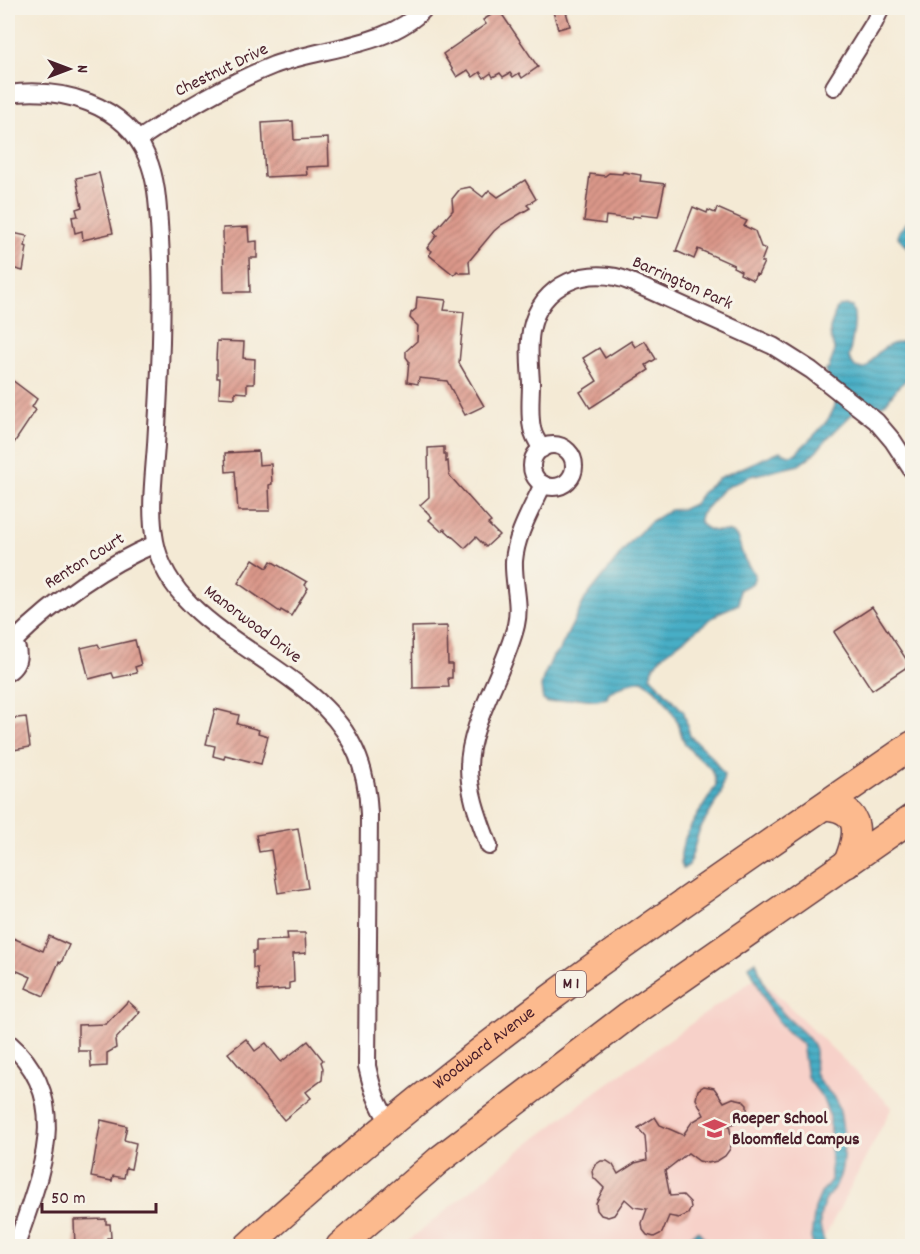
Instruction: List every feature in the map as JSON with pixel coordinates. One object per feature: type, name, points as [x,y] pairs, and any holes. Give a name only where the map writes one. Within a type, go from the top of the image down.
[{"type":"main road","name":"Woodward Avenue","points":[[248,1246],[390,1124],[560,991],[912,745]]},
{"type":"main road","points":[[825,806],[838,808],[848,813],[854,821],[856,837],[847,864]]},
{"type":"main road","points":[[339,1246],[438,1160],[629,1015],[912,818]]},
{"type":"street","name":"Chestnut Drive","points":[[138,140],[248,75],[303,55],[384,36],[404,26],[425,8]]},
{"type":"street","points":[[834,87],[881,8]]},
{"type":"street","name":"Manorwood Drive","points":[[8,94],[45,92],[81,99],[111,115],[129,129],[148,159],[155,186],[161,257],[161,348],[152,513],[155,544],[166,572],[186,599],[209,620],[281,671],[327,709],[342,727],[358,755],[367,785],[369,814],[368,1066],[372,1090],[390,1124]]},
{"type":"street","name":"Barrington Park","points":[[542,449],[532,430],[531,332],[536,316],[545,300],[559,287],[578,278],[600,274],[620,278],[773,346],[811,370],[876,421],[893,441],[912,470]]},
{"type":"street","points":[[554,446],[565,450],[570,454],[574,466],[570,478],[561,486],[549,487],[543,484],[538,481],[532,470],[534,458],[542,449],[554,446]]},
{"type":"street","points":[[489,846],[473,802],[469,774],[470,756],[477,730],[515,630],[519,602],[515,573],[516,550],[520,534],[543,484]]},
{"type":"street","name":"Renton Court","points":[[8,672],[15,666],[18,653],[10,640],[70,592],[123,559],[155,544]]},
{"type":"street","points":[[8,1042],[21,1056],[36,1079],[48,1122],[45,1156],[16,1246]]},
{"type":"shaded area","name":"Roeper School Bloomfield Campus","points":[[758,976],[892,1107],[820,1246],[402,1246],[597,1091]]},
{"type":"water","points":[[912,217],[910,235],[912,252],[898,237],[899,231]]},
{"type":"water","points":[[846,305],[852,307],[854,312],[849,358],[855,367],[863,369],[868,367],[880,351],[892,344],[912,341],[912,375],[898,387],[886,403],[870,412],[853,413],[816,452],[799,465],[750,476],[723,489],[700,515],[700,523],[710,530],[727,531],[737,537],[744,559],[755,574],[753,583],[739,590],[739,604],[720,612],[661,657],[650,676],[684,712],[690,736],[712,757],[724,775],[721,794],[699,831],[689,865],[683,869],[682,848],[686,837],[716,785],[715,777],[709,767],[686,745],[668,705],[659,693],[642,680],[628,683],[609,692],[607,698],[595,700],[578,698],[548,703],[543,700],[541,687],[543,678],[585,599],[631,541],[650,522],[670,510],[683,509],[694,504],[702,493],[719,478],[780,451],[789,455],[795,454],[829,418],[836,401],[834,389],[825,370],[829,368],[834,352],[830,329],[835,309]]},
{"type":"water","points":[[756,961],[763,982],[774,1001],[812,1043],[817,1077],[836,1101],[840,1111],[843,1127],[843,1163],[838,1181],[822,1208],[820,1220],[821,1233],[826,1246],[813,1246],[811,1238],[815,1208],[821,1193],[831,1180],[830,1117],[822,1097],[807,1077],[802,1044],[785,1030],[770,1010],[749,966]]},
{"type":"water","points":[[698,1230],[707,1242],[701,1246],[678,1246]]},
{"type":"building","points":[[552,8],[565,8],[570,26],[558,29]]},
{"type":"building","points":[[499,10],[538,67],[522,78],[519,73],[513,77],[510,73],[503,77],[500,73],[493,77],[491,73],[484,78],[480,72],[473,77],[468,70],[457,77],[443,54],[486,24],[483,20]]},
{"type":"building","points":[[293,121],[294,140],[328,138],[329,166],[306,167],[307,175],[265,177],[262,123]]},
{"type":"building","points":[[623,172],[641,175],[640,181],[665,184],[658,217],[641,215],[640,217],[633,216],[632,219],[606,216],[605,224],[584,221],[590,174],[605,176],[609,173],[622,174]]},
{"type":"building","points":[[99,173],[113,233],[83,240],[82,231],[75,233],[72,217],[78,216],[76,209],[82,207],[76,178]]},
{"type":"building","points":[[525,180],[536,199],[527,205],[530,208],[494,231],[469,261],[470,273],[457,271],[454,275],[429,255],[432,251],[427,248],[437,235],[434,232],[453,210],[452,199],[460,189],[470,187],[483,197],[489,190],[498,197]]},
{"type":"building","points":[[693,207],[707,213],[708,210],[715,213],[717,208],[747,221],[744,226],[755,231],[761,247],[766,249],[761,262],[764,262],[753,280],[740,274],[741,271],[733,267],[734,265],[698,249],[694,259],[676,251]]},
{"type":"building","points":[[248,227],[249,242],[257,241],[257,258],[249,258],[250,292],[224,292],[223,228]]},
{"type":"building","points":[[8,232],[27,236],[23,271],[8,267]]},
{"type":"building","points":[[417,297],[446,300],[444,310],[464,312],[459,363],[484,406],[465,415],[447,381],[419,378],[418,384],[407,382],[409,361],[406,351],[417,341],[418,326],[410,318],[411,313],[416,309]]},
{"type":"building","points":[[217,341],[244,342],[243,358],[255,359],[254,384],[247,384],[247,393],[235,392],[235,398],[219,397]]},
{"type":"building","points":[[631,341],[635,347],[645,341],[656,359],[646,365],[649,370],[590,408],[580,392],[597,381],[583,358],[599,348],[605,358]]},
{"type":"building","points":[[8,377],[37,399],[32,407],[36,410],[8,452],[8,404],[12,397],[8,394]]},
{"type":"building","points":[[444,447],[449,475],[491,522],[488,524],[499,535],[486,547],[476,537],[465,548],[444,529],[441,531],[429,520],[432,517],[420,505],[429,497],[428,448]]},
{"type":"building","points":[[258,451],[259,465],[271,464],[270,511],[238,511],[235,471],[226,472],[225,453]]},
{"type":"building","points":[[253,559],[267,568],[271,561],[307,582],[305,585],[308,588],[291,616],[281,610],[280,612],[238,583]]},
{"type":"building","points":[[872,607],[910,665],[872,690],[834,632]]},
{"type":"building","points":[[447,626],[448,664],[452,664],[452,678],[448,678],[449,687],[413,688],[412,627]]},
{"type":"building","points":[[135,640],[141,665],[135,667],[137,673],[114,678],[112,673],[89,679],[81,648],[98,644],[100,648]]},
{"type":"building","points":[[215,709],[239,715],[237,724],[259,730],[258,733],[268,736],[261,764],[225,755],[224,759],[213,756],[215,746],[206,744]]},
{"type":"building","points":[[26,717],[30,747],[8,751],[8,719]]},
{"type":"building","points":[[298,828],[308,888],[278,893],[271,850],[259,852],[256,835]]},
{"type":"building","points":[[287,933],[305,933],[306,953],[293,954],[294,982],[289,983],[289,989],[258,991],[257,968],[253,968],[253,951],[256,951],[256,941],[288,940]]},
{"type":"building","points":[[49,936],[69,945],[44,996],[26,988],[31,977],[8,967],[8,951],[13,938],[43,951]]},
{"type":"building","points":[[128,1001],[140,1012],[115,1040],[116,1048],[107,1053],[107,1066],[91,1067],[90,1051],[78,1051],[78,1025],[106,1024]]},
{"type":"building","points":[[246,1039],[255,1051],[266,1043],[281,1062],[308,1041],[323,1060],[321,1062],[322,1080],[306,1092],[311,1098],[284,1120],[228,1053]]},
{"type":"building","points":[[704,1086],[714,1088],[724,1102],[733,1098],[742,1100],[747,1105],[747,1111],[742,1120],[729,1125],[732,1140],[725,1156],[708,1163],[699,1161],[688,1153],[665,1171],[670,1196],[683,1195],[690,1202],[691,1208],[688,1214],[679,1218],[669,1216],[662,1233],[654,1237],[647,1235],[643,1230],[642,1223],[647,1209],[634,1207],[625,1199],[614,1215],[608,1217],[601,1215],[596,1203],[604,1188],[593,1177],[592,1171],[595,1165],[601,1161],[607,1161],[613,1165],[618,1174],[635,1163],[647,1160],[645,1136],[638,1128],[655,1117],[660,1125],[683,1135],[692,1122],[704,1115],[696,1099],[698,1090]]},
{"type":"building","points":[[101,1120],[127,1126],[124,1140],[136,1143],[131,1169],[126,1168],[124,1178],[113,1176],[112,1181],[91,1177]]},
{"type":"building","points":[[106,1219],[106,1224],[110,1224],[111,1238],[107,1238],[107,1246],[75,1246],[74,1220]]},
{"type":"place","name":"Roeper School Bloomfield Campus","points":[[714,1129]]}]
